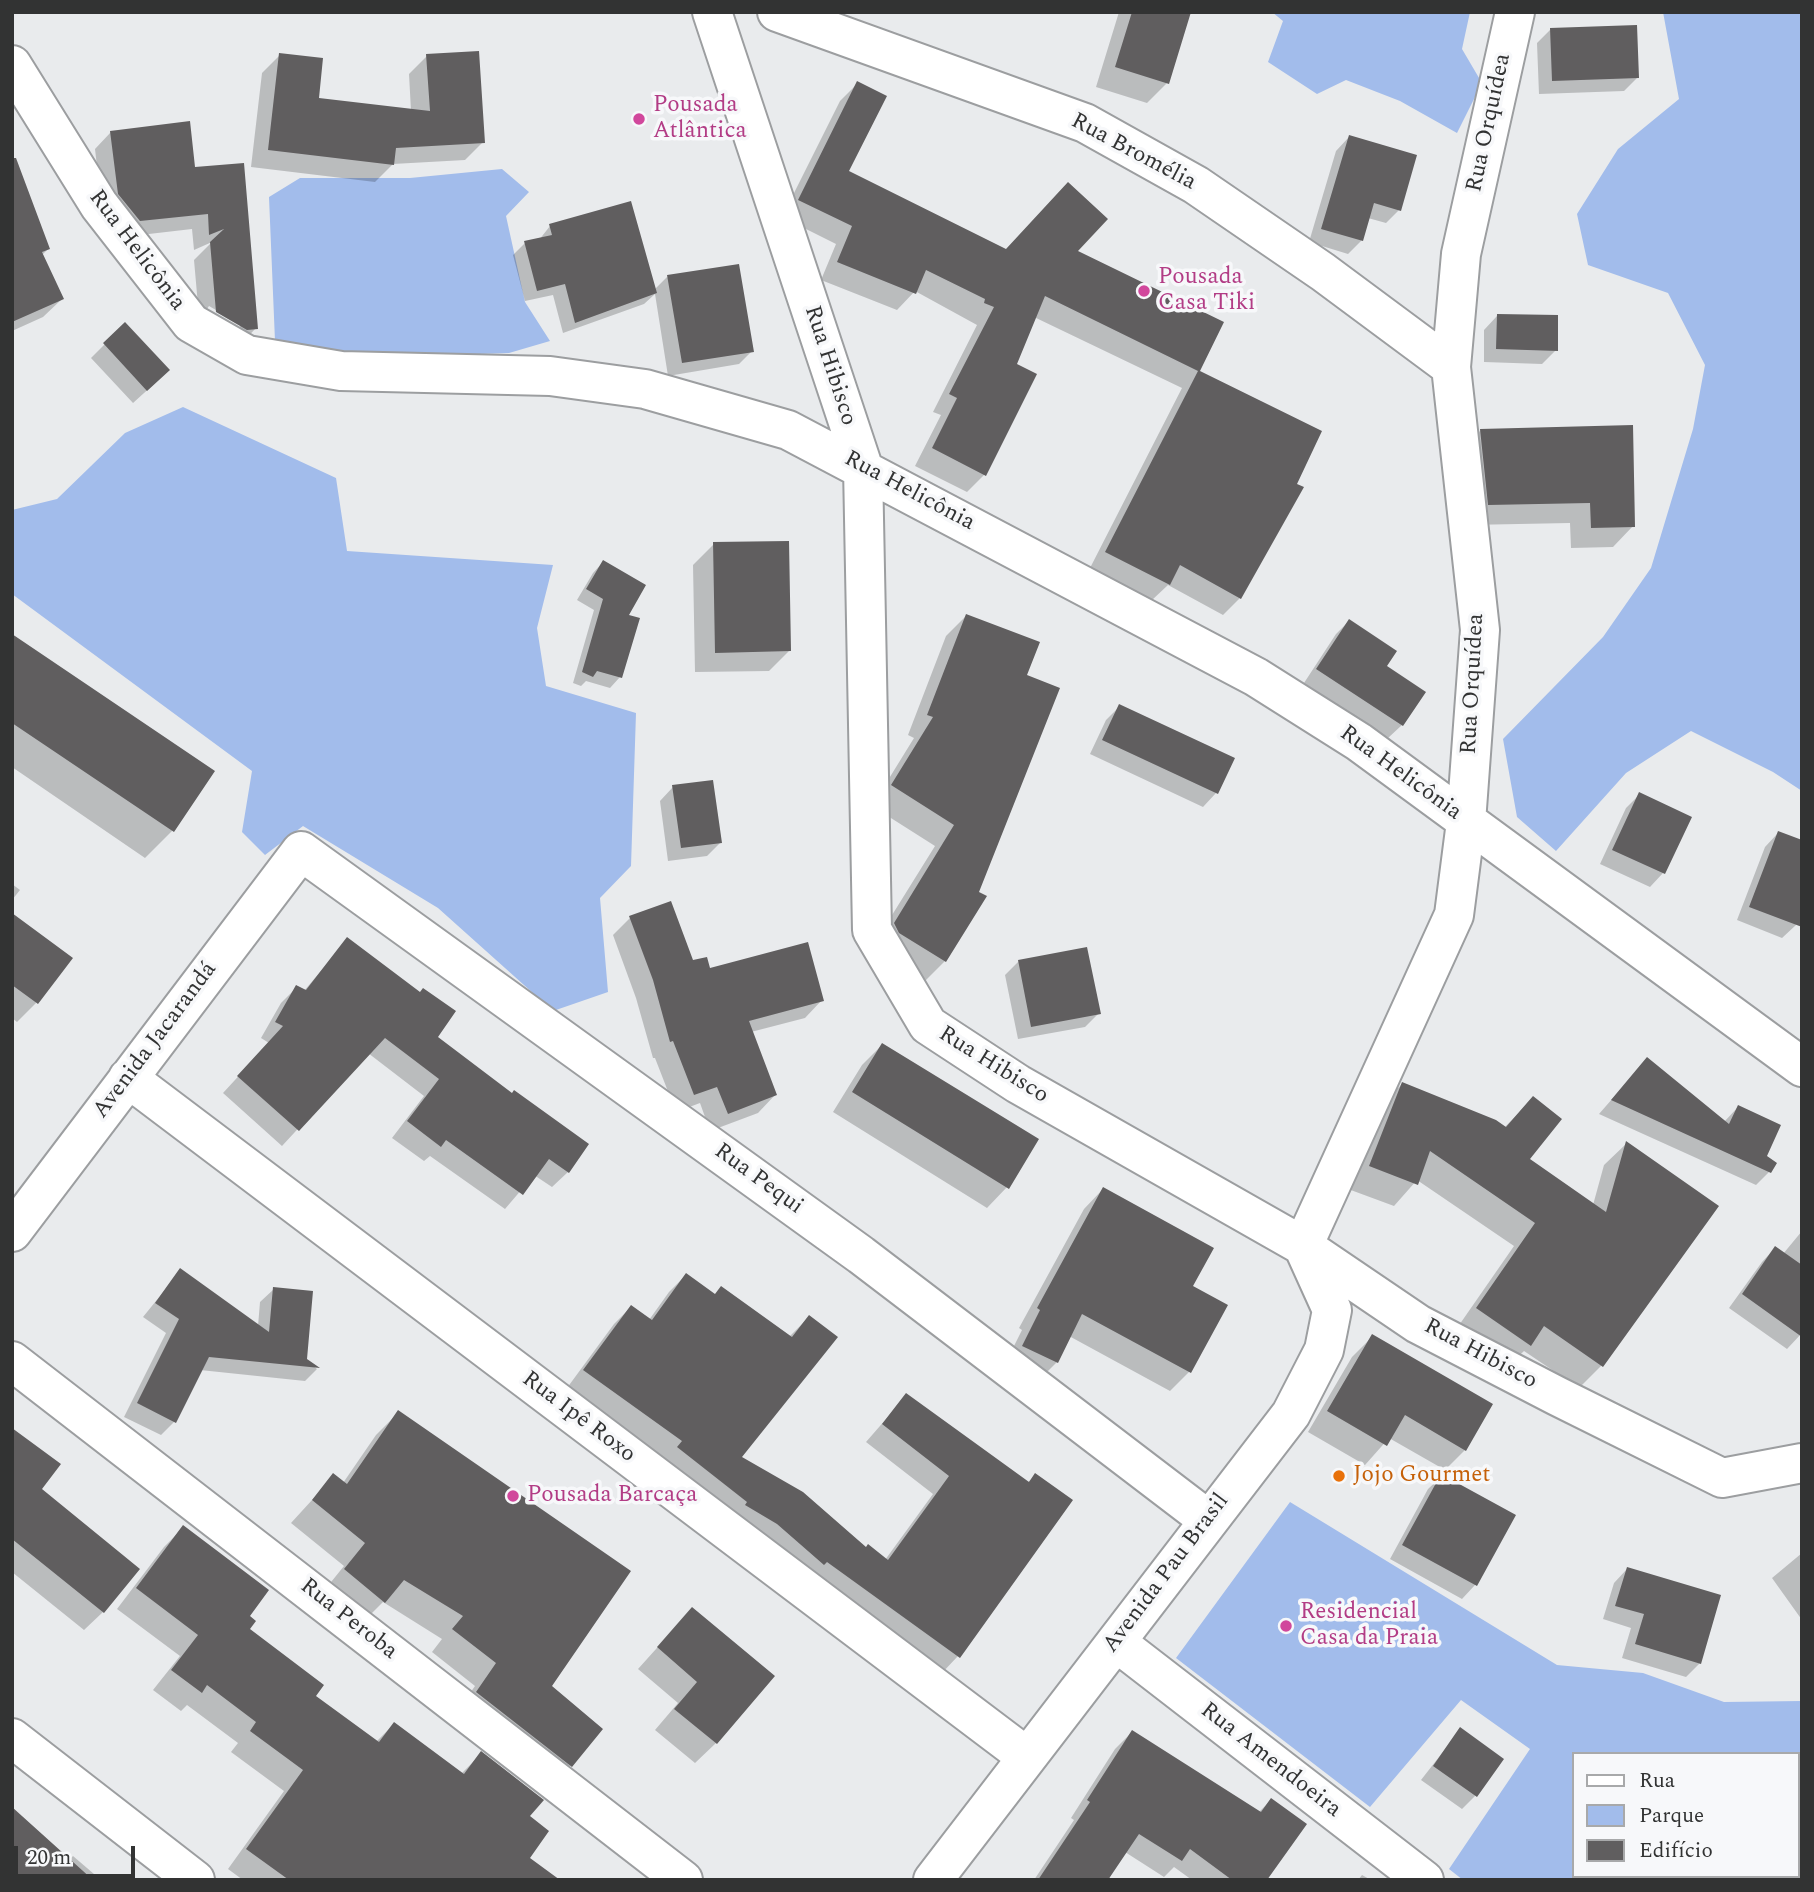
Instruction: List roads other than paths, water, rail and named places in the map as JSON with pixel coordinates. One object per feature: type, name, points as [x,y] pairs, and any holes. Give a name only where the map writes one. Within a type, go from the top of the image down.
[{"type":"street","name":"Rua Hibisco","points":[[712,12],[863,467],[872,930],[928,1025],[1018,1084],[1303,1246],[1418,1324],[1722,1478],[1802,1464]]},
{"type":"street","name":"Rua Bromélia","points":[[777,12],[1085,123],[1196,185],[1323,272],[1451,367]]},
{"type":"street","name":"Rua Orquídea","points":[[1303,1246],[1454,915],[1466,822],[1480,630],[1451,367],[1461,254],[1515,12]]},
{"type":"street","name":"Rua Helicônia","points":[[12,65],[99,205],[191,323],[247,355],[341,371],[550,376],[645,389],[788,430],[863,467],[1256,677],[1359,742],[1802,1067]]},
{"type":"street","name":"Avenida Jacarandá","points":[[12,1232],[301,851]]},
{"type":"street","name":"Rua Pequi","points":[[301,851],[861,1255],[1207,1519]]},
{"type":"street","name":"Rua Ipê Roxo","points":[[128,1079],[1027,1757]]},
{"type":"street","name":"Avenida Pau Brasil","points":[[933,1880],[1207,1519],[1291,1414],[1324,1350],[1332,1310],[1303,1246]]},
{"type":"street","name":"Rua Peroba","points":[[12,1361],[683,1880]]},
{"type":"street","name":"Rua Amendoeira","points":[[1115,1642],[1423,1880]]},
{"type":"street","points":[[12,1738],[195,1880]]},
{"type":"place","name":"Pousada Atlântica","points":[[639,119]]},
{"type":"place","name":"Pousada Casa Tiki","points":[[1144,291]]},
{"type":"place","name":"Jojo Gourmet","points":[[1339,1476]]},
{"type":"place","name":"Pousada Barcaça","points":[[513,1496]]},
{"type":"place","name":"Residencial Casa da Praia","points":[[1286,1626]]}]
